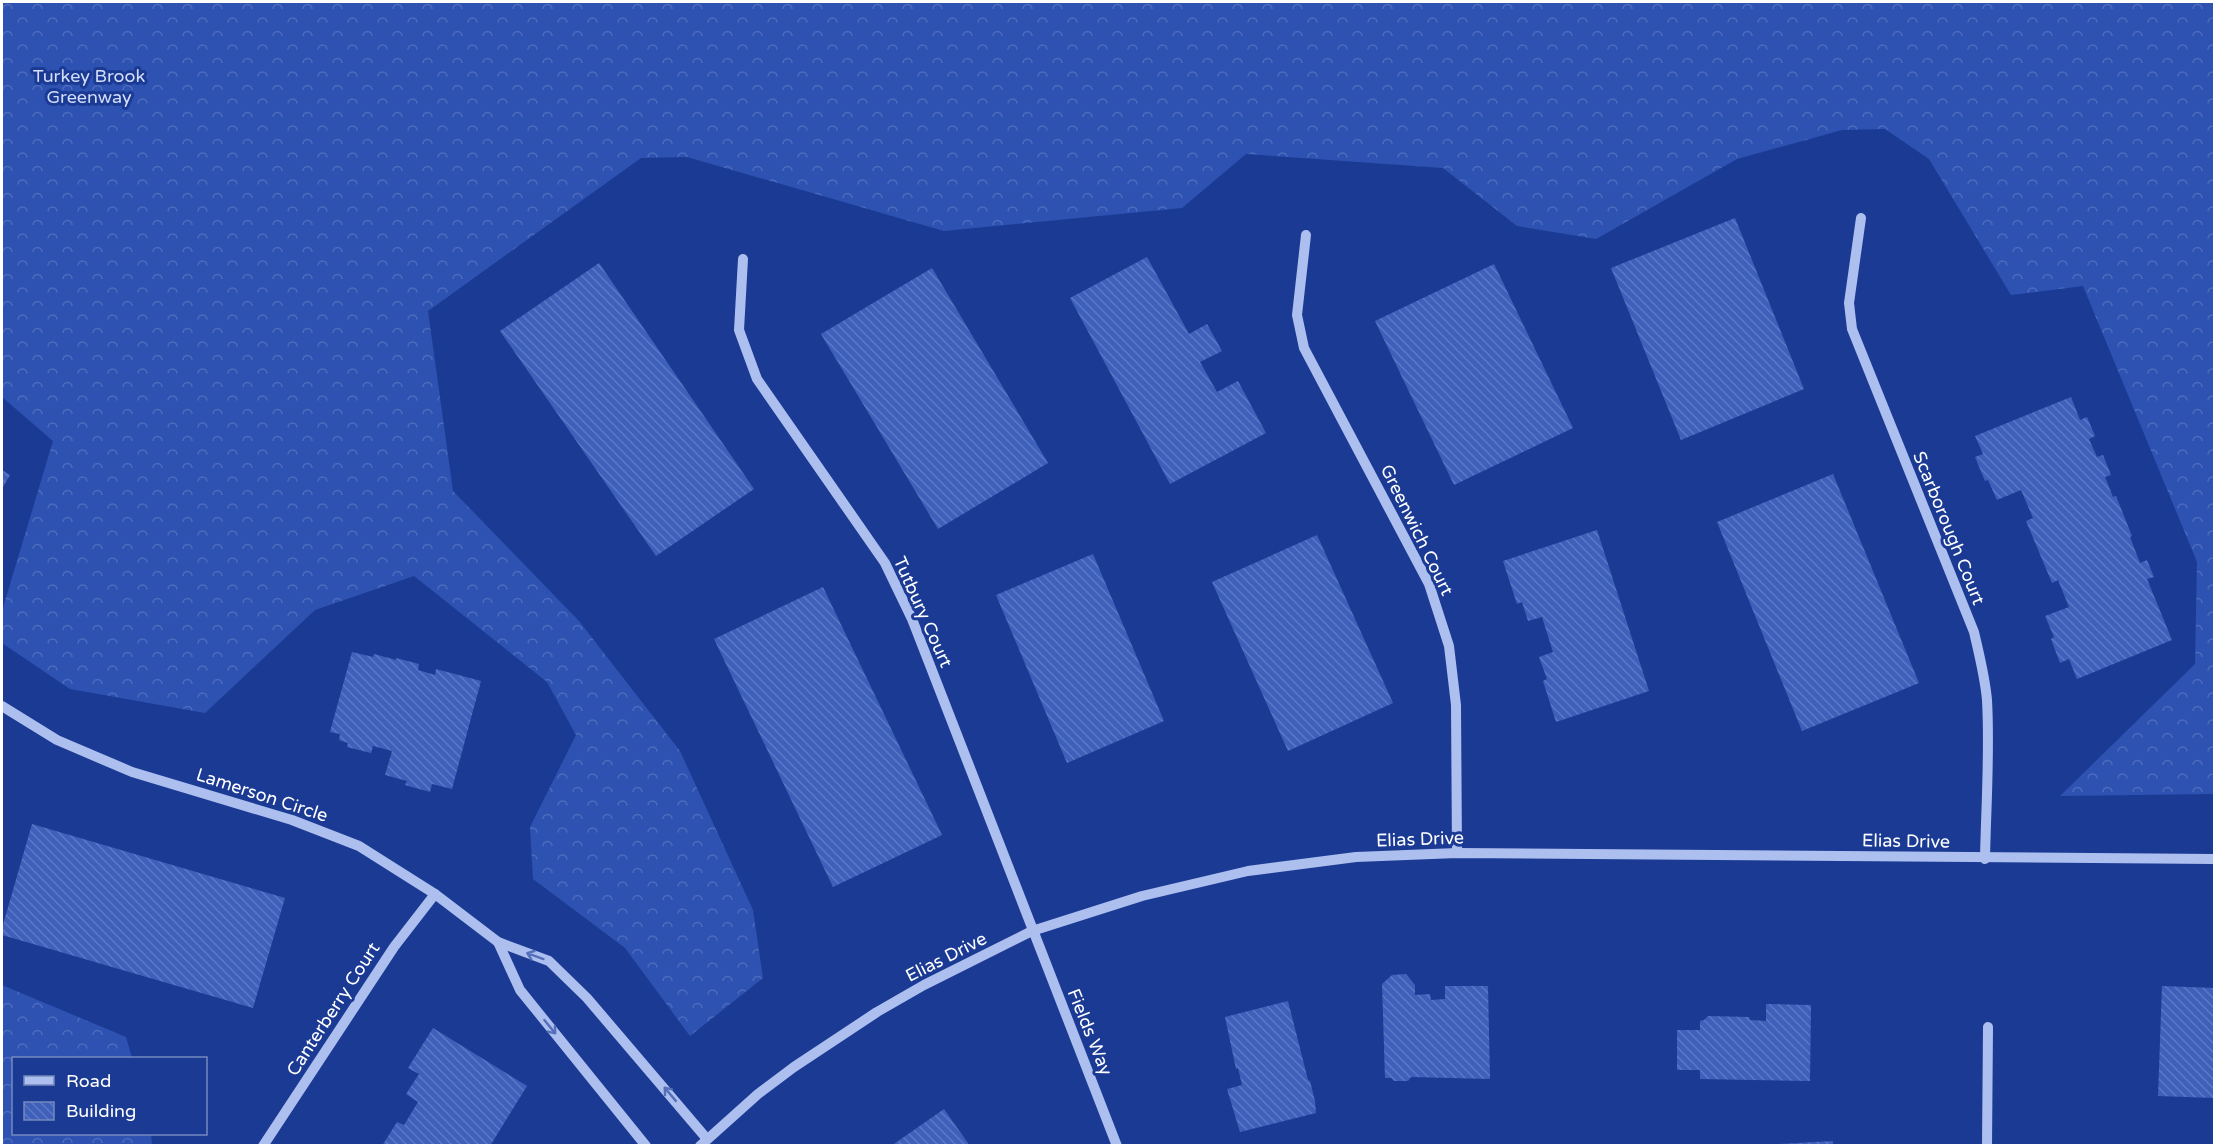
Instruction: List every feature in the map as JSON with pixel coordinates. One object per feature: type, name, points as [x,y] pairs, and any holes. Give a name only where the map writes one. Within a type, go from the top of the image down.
[{"type":"street","name":"Scarborough Court","points":[[1861,218],[1849,303],[1852,329],[1974,632],[1982,665],[1987,699],[1988,746],[1985,859]]},
{"type":"street","name":"Greenwich Court","points":[[1306,235],[1297,315],[1304,348],[1429,584],[1449,646],[1456,705],[1457,854]]},
{"type":"street","name":"Tutbury Court","points":[[743,259],[739,330],[757,378],[885,563],[912,619],[1032,931]]},
{"type":"street","name":"Lamerson Circle","points":[[2,706],[57,740],[132,772],[292,820],[359,846],[435,894],[498,942],[549,961],[594,1005],[704,1142]]},
{"type":"street","name":"Elias Drive","points":[[704,1142],[758,1094],[794,1067],[877,1012],[924,985],[1032,931],[1142,896],[1248,871],[1356,857],[1457,854],[2214,859]]},
{"type":"street","name":"Canterberry Court","points":[[263,1146],[394,947],[435,894]]},
{"type":"street","name":"Fields Way","points":[[1032,931],[1117,1146]]},
{"type":"street","name":"Lamerson Circle","points":[[498,942],[520,990],[646,1146]]},
{"type":"street","points":[[1987,1146],[1988,1026]]},
{"type":"green space","name":"Turkey Brook Greenway","points":[[2,2],[2214,2],[2214,794],[2060,796],[2195,664],[2197,562],[2083,286],[2011,295],[1929,159],[1885,129],[1842,130],[1737,159],[1596,239],[1517,226],[1443,168],[1246,154],[1182,208],[944,231],[687,157],[641,158],[428,311],[453,491],[579,621],[680,751],[753,910],[763,978],[690,1036],[625,948],[533,879],[530,827],[576,735],[547,682],[414,576],[315,610],[205,713],[70,689],[2,643],[2,611],[53,441],[2,397]]},
{"type":"green space","points":[[2,985],[126,1037],[132,1057],[12,1057],[12,1135],[151,1135],[152,1145],[2,1145]]},
{"type":"building","points":[[1735,218],[1804,389],[1681,440],[1611,268]]},
{"type":"building","points":[[1147,257],[1189,334],[1207,324],[1222,351],[1200,362],[1217,392],[1238,381],[1266,433],[1170,484],[1070,298]]},
{"type":"building","points":[[599,263],[754,489],[656,556],[500,331]]},
{"type":"building","points":[[1494,264],[1573,428],[1454,485],[1375,321]]},
{"type":"building","points":[[932,268],[1048,463],[938,529],[821,334]]},
{"type":"building","points":[[2071,397],[2080,420],[2087,417],[2095,436],[2089,439],[2097,457],[2103,455],[2111,475],[2105,477],[2113,497],[2116,496],[2140,563],[2147,560],[2154,577],[2147,579],[2172,640],[2077,679],[2069,659],[2060,663],[2051,639],[2054,637],[2045,616],[2069,607],[2058,580],[2052,583],[2026,521],[2033,518],[2021,490],[1997,500],[1988,480],[1985,481],[1975,457],[1983,454],[1975,436]]},
{"type":"building","points":[[2,470],[10,475],[2,489]]},
{"type":"building","points":[[1833,474],[1919,683],[1802,731],[1717,522]]},
{"type":"building","points":[[1597,530],[1649,691],[1556,722],[1543,681],[1547,679],[1539,657],[1553,652],[1542,617],[1528,621],[1522,602],[1517,604],[1503,561]]},
{"type":"building","points":[[1317,535],[1393,703],[1288,751],[1212,582]]},
{"type":"building","points":[[1093,554],[1164,721],[1067,763],[996,595]]},
{"type":"building","points":[[823,587],[942,835],[833,887],[714,639]]},
{"type":"building","points":[[352,652],[373,657],[374,654],[419,664],[418,670],[435,675],[436,669],[481,681],[452,789],[432,784],[430,792],[405,785],[407,781],[385,775],[392,751],[373,746],[371,753],[347,747],[348,743],[339,740],[340,734],[330,732]]},
{"type":"building","points":[[32,824],[285,898],[253,1008],[2,935],[2,928]]},
{"type":"building","points":[[1406,974],[1415,985],[1415,995],[1430,994],[1431,1000],[1445,999],[1445,986],[1488,986],[1490,1079],[1411,1077],[1408,1081],[1394,1081],[1391,1078],[1385,1078],[1382,984],[1392,975]]},
{"type":"building","points":[[2162,986],[2214,988],[2214,1098],[2158,1096]]},
{"type":"building","points":[[1288,1001],[1315,1101],[1316,1113],[1240,1132],[1227,1089],[1242,1085],[1238,1068],[1236,1069],[1225,1017]]},
{"type":"building","points":[[1766,1004],[1811,1005],[1810,1081],[1700,1079],[1700,1070],[1677,1070],[1677,1030],[1700,1030],[1700,1021],[1708,1016],[1749,1017],[1750,1020],[1766,1021]]},
{"type":"building","points":[[433,1028],[527,1086],[490,1146],[382,1146],[397,1122],[404,1125],[418,1102],[406,1094],[419,1074],[408,1068]]},
{"type":"building","points":[[944,1109],[970,1146],[891,1146]]},
{"type":"building","points":[[1833,1141],[1833,1146],[1780,1146],[1780,1144]]}]
